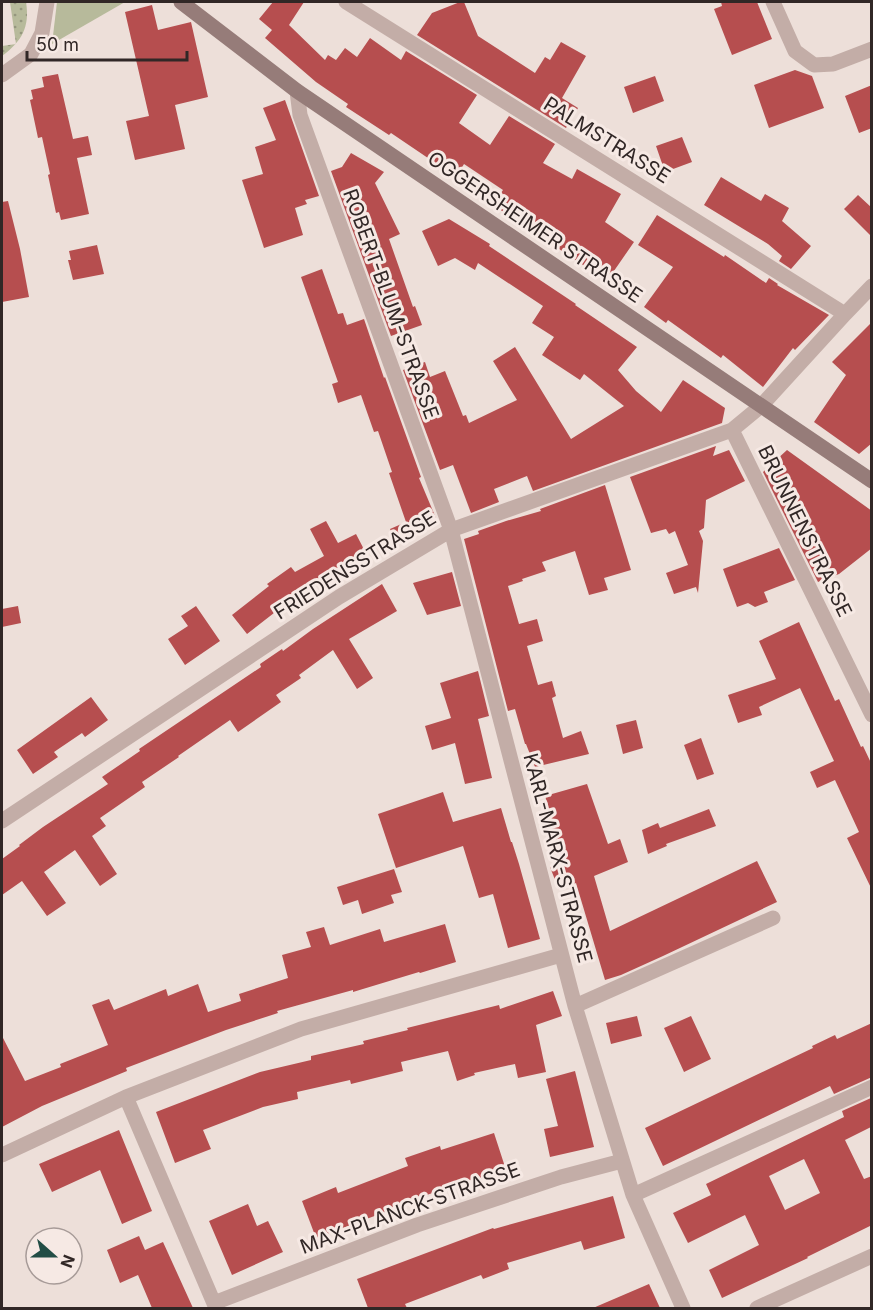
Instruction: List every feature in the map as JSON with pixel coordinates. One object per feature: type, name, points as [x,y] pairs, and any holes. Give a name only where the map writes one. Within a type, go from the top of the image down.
[{"type":"street","points":[[2,75],[31,54],[42,33],[47,2]]},
{"type":"street","name":"OGGERSHEIMER STRASSE","points":[[181,2],[297,91],[872,481]]},
{"type":"street","name":"PALMSTRASSE","points":[[346,2],[845,314]]},
{"type":"street","points":[[774,2],[795,51],[814,64],[833,64],[872,49]]},
{"type":"street","name":"ROBERT-BLUM-STRASSE","points":[[297,91],[300,115],[451,530]]},
{"type":"street","name":"FRIEDENSSTRASSE","points":[[2,821],[339,597],[451,530],[732,430],[761,406],[872,286]]},
{"type":"street","name":"BRUNNENSTRASSE","points":[[732,430],[872,715]]},
{"type":"street","name":"KARL-MARX-STRASSE","points":[[451,530],[575,1006],[633,1195],[683,1308]]},
{"type":"street","points":[[575,1006],[773,918]]},
{"type":"street","points":[[2,1155],[126,1097],[301,1029],[561,955]]},
{"type":"street","points":[[633,1195],[872,1087]]},
{"type":"street","points":[[126,1097],[215,1306]]},
{"type":"street","name":"MAX-PLANCK-STRASSE","points":[[215,1306],[417,1225],[561,1177],[622,1161]]},
{"type":"street","points":[[757,1308],[872,1256]]},
{"type":"green space","points":[[10,2],[26,2],[27,19],[23,33],[16,43]]},
{"type":"green space","points":[[57,2],[125,2],[52,44]]},
{"type":"green space","points":[[15,44],[9,50],[2,56],[2,46]]},
{"type":"building","points":[[273,2],[304,2],[289,25],[325,60],[328,55],[336,60],[345,48],[357,57],[370,38],[401,60],[406,51],[477,95],[459,123],[490,145],[509,116],[555,144],[543,163],[572,179],[577,169],[621,194],[605,222],[634,242],[607,281],[493,205],[503,190],[464,164],[456,177],[391,133],[389,135],[346,107],[348,104],[316,82],[265,38],[272,30],[259,19]]},
{"type":"building","points":[[464,2],[478,36],[535,73],[545,57],[550,60],[561,42],[586,56],[562,98],[578,108],[566,128],[417,35],[432,13]]},
{"type":"building","points":[[721,2],[757,2],[772,39],[732,55],[714,9],[722,6]]},
{"type":"building","points":[[152,5],[158,30],[191,22],[208,97],[175,105],[185,149],[135,160],[126,121],[149,116],[125,12]]},
{"type":"building","points":[[795,70],[812,76],[824,108],[769,128],[754,85]]},
{"type":"building","points":[[58,74],[73,139],[88,136],[92,155],[77,158],[89,214],[61,220],[59,212],[56,213],[42,137],[38,138],[30,100],[33,99],[31,90],[44,87],[42,77]]},
{"type":"building","points":[[655,76],[664,101],[633,113],[624,87]]},
{"type":"building","points":[[872,85],[872,128],[859,133],[845,96]]},
{"type":"building","points":[[285,100],[319,196],[305,200],[307,204],[295,208],[303,235],[264,248],[242,180],[263,174],[255,147],[276,140],[263,108]]},
{"type":"building","points":[[682,137],[692,162],[665,172],[656,146]]},
{"type":"building","points":[[351,153],[384,172],[375,183],[400,234],[389,239],[413,307],[415,306],[422,325],[391,336],[331,171],[342,167]]},
{"type":"building","points":[[721,177],[761,201],[765,194],[789,208],[782,221],[811,246],[791,269],[779,261],[782,256],[768,244],[704,205]]},
{"type":"building","points":[[858,195],[872,208],[872,237],[844,209]]},
{"type":"building","points":[[8,201],[29,297],[2,302],[2,202]]},
{"type":"building","points":[[657,215],[724,257],[725,255],[766,283],[769,278],[829,315],[795,350],[793,348],[763,387],[723,355],[721,358],[668,320],[666,323],[644,307],[673,267],[638,245]]},
{"type":"building","points":[[449,219],[490,244],[489,246],[637,347],[618,370],[636,391],[661,412],[683,380],[725,408],[722,423],[533,491],[527,476],[494,489],[499,502],[471,513],[453,465],[440,470],[403,370],[425,362],[430,377],[445,371],[463,416],[466,415],[469,423],[517,400],[493,361],[515,347],[571,439],[624,406],[584,374],[580,380],[542,355],[554,337],[532,323],[543,306],[478,263],[475,270],[455,258],[438,266],[422,231]]},
{"type":"building","points":[[97,245],[104,274],[73,280],[68,260],[71,260],[69,251]]},
{"type":"building","points":[[322,269],[338,314],[343,313],[347,325],[364,319],[421,477],[419,478],[438,523],[397,544],[390,529],[406,522],[389,473],[392,472],[378,431],[374,432],[361,395],[338,403],[332,384],[338,382],[301,277]]},
{"type":"building","points":[[872,322],[872,443],[859,454],[814,422],[846,375],[832,362]]},
{"type":"building","points":[[716,446],[713,456],[729,450],[745,481],[706,500],[704,528],[699,531],[703,541],[698,593],[696,587],[674,594],[666,573],[688,565],[675,531],[669,534],[666,529],[651,533],[630,477]]},
{"type":"building","points":[[787,450],[872,511],[872,548],[839,574],[818,582],[763,472]]},
{"type":"building","points":[[605,485],[631,570],[604,578],[608,590],[589,595],[575,551],[542,562],[546,571],[508,586],[519,624],[537,619],[543,641],[527,646],[538,685],[552,681],[556,696],[552,698],[563,738],[581,731],[589,754],[535,767],[525,744],[515,709],[508,711],[464,539],[479,534],[478,531],[541,511],[540,509]]},
{"type":"building","points":[[326,521],[338,543],[356,534],[369,559],[321,584],[320,582],[284,608],[283,606],[247,634],[232,615],[269,586],[267,584],[291,567],[295,572],[324,556],[310,529]]},
{"type":"building","points":[[779,548],[795,580],[764,592],[768,602],[755,607],[748,603],[737,607],[723,569]]},
{"type":"building","points":[[452,572],[461,606],[427,615],[413,583]]},
{"type":"building","points":[[382,584],[397,611],[349,639],[373,678],[357,689],[333,650],[299,675],[301,678],[276,695],[281,702],[238,732],[230,720],[142,782],[145,787],[100,818],[106,826],[92,836],[117,874],[100,886],[75,850],[44,872],[66,903],[47,916],[22,881],[2,895],[2,859],[43,827],[108,784],[102,777],[140,751],[139,749],[261,667],[260,664]]},
{"type":"building","points":[[18,606],[21,623],[2,627],[2,609]]},
{"type":"building","points":[[196,606],[220,641],[185,665],[168,639],[188,626],[181,616]]},
{"type":"building","points":[[799,622],[835,701],[839,699],[872,765],[872,890],[847,838],[859,832],[835,780],[817,788],[810,772],[834,761],[800,688],[759,707],[762,715],[738,723],[728,695],[776,679],[759,641]]},
{"type":"building","points":[[478,671],[489,716],[478,719],[492,778],[465,784],[455,743],[432,750],[425,726],[451,718],[440,683]]},
{"type":"building","points":[[91,697],[108,720],[85,737],[82,733],[54,752],[58,757],[33,774],[17,750]]},
{"type":"building","points":[[636,720],[643,748],[623,754],[616,725]]},
{"type":"building","points":[[701,738],[714,774],[697,780],[684,745]]},
{"type":"building","points":[[587,784],[608,844],[620,839],[628,862],[594,876],[610,931],[757,861],[777,902],[663,956],[605,980],[576,883],[559,890],[550,867],[562,862],[542,807],[548,805],[545,796]]},
{"type":"building","points":[[443,792],[453,822],[501,808],[540,939],[508,948],[493,894],[479,898],[463,846],[396,868],[378,814]]},
{"type":"building","points":[[709,809],[716,826],[666,844],[667,846],[648,854],[642,830],[658,823],[660,828]]},
{"type":"building","points":[[394,869],[402,892],[391,895],[394,903],[362,914],[358,900],[343,905],[337,887]]},
{"type":"building","points":[[445,924],[456,962],[277,1011],[278,1013],[126,1068],[127,1071],[42,1106],[2,1127],[2,1036],[25,1081],[108,1045],[92,1005],[109,999],[114,1010],[166,989],[168,996],[198,984],[208,1012],[241,1001],[239,994],[288,978],[282,955],[311,947],[306,932],[324,927],[330,945],[380,929],[384,942]]},
{"type":"building","points":[[553,991],[562,1016],[536,1025],[546,1072],[518,1078],[515,1064],[474,1073],[475,1075],[457,1081],[448,1051],[401,1062],[403,1071],[351,1084],[350,1080],[297,1092],[298,1099],[263,1107],[203,1130],[211,1149],[175,1163],[156,1112],[260,1072],[311,1060],[311,1056],[364,1044],[363,1041],[408,1030],[407,1028],[499,1005],[500,1009]]},
{"type":"building","points":[[637,1016],[642,1036],[611,1044],[606,1023]]},
{"type":"building","points":[[691,1016],[711,1059],[684,1072],[664,1028]]},
{"type":"building","points":[[872,1023],[872,1077],[834,1094],[830,1086],[663,1166],[645,1128],[813,1048],[812,1046],[835,1035],[837,1039]]},
{"type":"building","points":[[575,1071],[594,1147],[550,1157],[544,1129],[558,1126],[546,1079]]},
{"type":"building","points":[[871,1098],[871,1127],[845,1140],[864,1179],[872,1176],[872,1225],[722,1298],[709,1270],[759,1245],[745,1215],[688,1243],[673,1213],[711,1195],[706,1184],[844,1117],[842,1111]],"holes":[[[804,1159],[820,1193],[785,1210],[769,1176]]]},
{"type":"building","points":[[119,1130],[152,1211],[122,1224],[100,1170],[52,1192],[39,1164]]},
{"type":"building","points":[[494,1133],[507,1173],[472,1184],[471,1180],[400,1204],[401,1206],[316,1238],[302,1201],[336,1187],[338,1193],[408,1166],[405,1158],[440,1146],[441,1150]]},
{"type":"building","points":[[613,1196],[625,1238],[584,1250],[581,1241],[507,1263],[509,1269],[483,1279],[481,1275],[405,1304],[407,1308],[368,1308],[357,1279],[493,1228]]},
{"type":"building","points":[[248,1204],[257,1226],[268,1221],[283,1252],[232,1275],[209,1221]]},
{"type":"building","points":[[139,1236],[145,1250],[163,1242],[193,1308],[152,1308],[138,1275],[120,1283],[107,1250]]},
{"type":"building","points":[[649,1284],[660,1308],[593,1308]]}]
